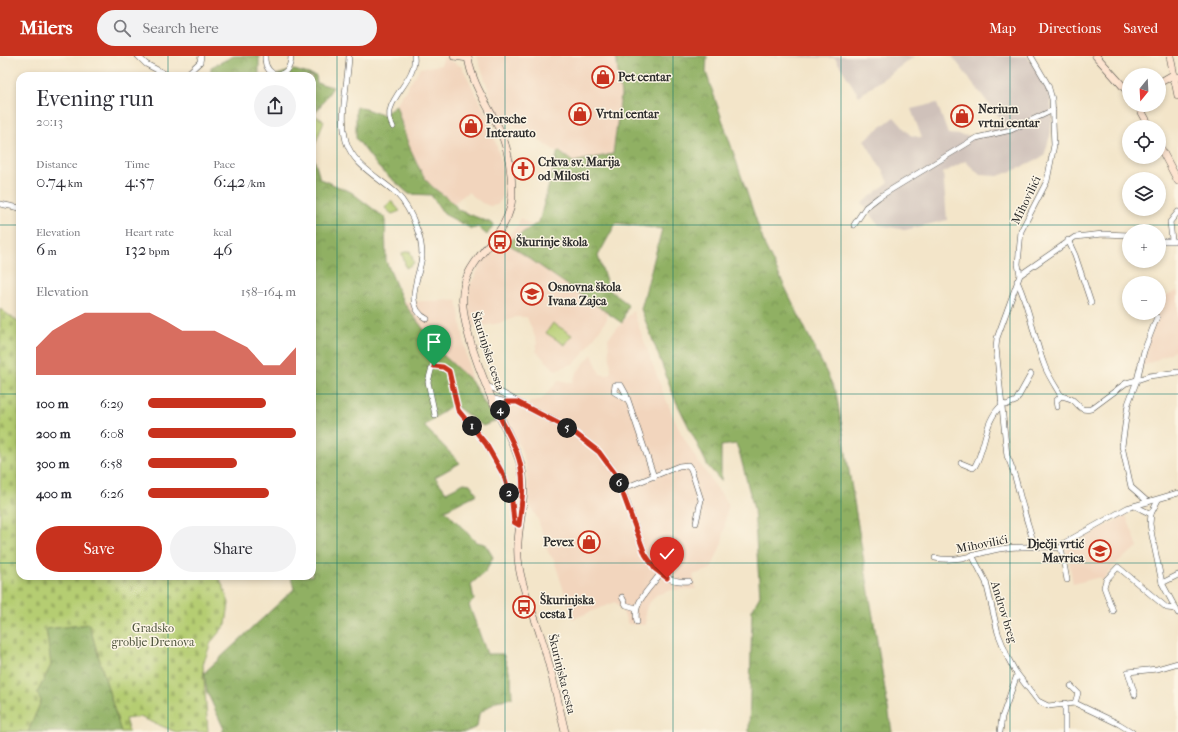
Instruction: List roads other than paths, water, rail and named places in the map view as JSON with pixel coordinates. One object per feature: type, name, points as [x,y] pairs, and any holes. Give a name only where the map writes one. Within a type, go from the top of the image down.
[{"type":"street","points":[[138,56],[146,64],[161,72]]},
{"type":"street","points":[[189,72],[200,62],[201,56]]},
{"type":"street","points":[[265,56],[266,66],[269,72]]},
{"type":"street","points":[[286,72],[289,69],[291,56]]},
{"type":"street","points":[[349,56],[344,117],[346,141],[353,155],[364,168],[396,193],[412,214],[419,233],[422,255],[413,292],[414,303],[417,311],[427,319]]},
{"type":"street","points":[[393,127],[389,119],[392,102],[412,70],[414,56]]},
{"type":"street","points":[[454,56],[468,57]]},
{"type":"street","name":"Mihovilići","points":[[1020,275],[1018,264],[1021,231],[1047,181],[1054,144],[1053,110],[1048,85],[1031,56]]},
{"type":"street","points":[[1096,56],[1122,85]]},
{"type":"street","points":[[1170,56],[1176,76],[1178,96]]},
{"type":"street","name":"Škurinjska cesta","points":[[468,57],[478,86],[503,137],[508,159],[512,190],[510,211],[500,232],[474,261],[467,275],[463,291],[463,307],[466,323],[486,386],[521,467],[523,485],[518,556],[522,584],[548,660],[565,732]]},
{"type":"street","points":[[1166,78],[1176,76]]},
{"type":"street","points":[[854,224],[866,207],[879,197],[965,144],[989,134],[1011,130],[1053,110]]},
{"type":"street","points":[[1166,158],[1178,181]]},
{"type":"street","points":[[0,204],[16,207]]},
{"type":"street","points":[[1175,240],[1170,222],[1178,212]]},
{"type":"street","points":[[1034,547],[1032,531],[1024,511],[1013,467],[1008,456],[997,367],[997,338],[1020,275],[1068,240],[1084,235],[1122,235]]},
{"type":"street","points":[[1068,240],[1076,256],[1091,303]]},
{"type":"street","points":[[1017,281],[1029,311],[1045,367],[1062,396],[1073,400],[1080,408],[1085,410],[1091,409],[1126,383],[1149,376],[1178,372]]},
{"type":"street","points":[[1148,502],[1131,487],[1122,446],[1128,404],[1137,380],[1144,351],[1156,320]]},
{"type":"street","points":[[435,415],[429,376],[432,367],[437,366],[449,371],[458,410],[478,433],[502,472],[512,502],[514,522],[519,525]]},
{"type":"street","points":[[961,463],[973,468],[975,466],[987,429],[994,414],[1002,404],[1016,401],[1031,374]]},
{"type":"street","points":[[486,386],[501,391],[517,402],[571,430],[592,445],[610,466],[622,489],[645,554],[655,569],[660,574],[674,580],[689,581]]},
{"type":"street","points":[[1057,407],[1056,401],[1062,396]]},
{"type":"street","points":[[492,398],[506,402],[517,402]]},
{"type":"street","points":[[626,399],[654,477]]},
{"type":"street","points":[[498,413],[506,402]]},
{"type":"street","points":[[622,489],[679,466],[688,465],[692,470],[702,500],[696,523]]},
{"type":"street","points":[[1067,580],[1061,548],[1064,543],[1121,512],[1135,506],[1178,494]]},
{"type":"street","points":[[1158,500],[1151,514],[1150,524],[1162,583],[1177,611]]},
{"type":"street","points":[[1135,506],[1151,514]]},
{"type":"street","name":"Mihovilići","points":[[935,558],[946,561],[958,560],[1000,549],[1034,547],[1061,548]]},
{"type":"street","name":"Androv breg","points":[[972,556],[986,582],[998,633],[1008,658],[1017,675],[1043,705],[1075,703],[1119,724],[1132,732]]},
{"type":"street","points":[[1112,611],[1104,587],[1106,580],[1118,567],[1167,608],[1177,611]]},
{"type":"street","points":[[637,622],[636,608],[641,597],[660,574]]},
{"type":"street","points":[[1162,583],[1178,575]]},
{"type":"street","points":[[622,597],[626,605],[636,608]]},
{"type":"street","points":[[1135,696],[1128,672],[1157,669],[1178,663]]},
{"type":"street","points":[[1000,732],[1002,717],[1017,675]]},
{"type":"street","points":[[1071,686],[1078,693],[1075,703]]},
{"type":"street","points":[[1065,703],[1065,732]]},
{"type":"place","name":"Pet centar","points":[[603,77]]},
{"type":"place","name":"Vrtni centar","points":[[580,114]]},
{"type":"place","name":"Nerium vrtni centar","points":[[962,116]]},
{"type":"place","name":"Porsche Interauto","points":[[471,126]]},
{"type":"place","name":"Crkva sv. Marija od Milosti","points":[[523,169]]},
{"type":"place","name":"Škurinje škola","points":[[500,242]]},
{"type":"place","name":"Osnovna škola Ivana Zajca","points":[[532,294]]},
{"type":"place","name":"Pevex","points":[[589,542]]},
{"type":"place","name":"Dječji vrtić Mavrica","points":[[1100,551]]},
{"type":"place","name":"Škurinjska cesta I","points":[[524,607]]},
{"type":"park label","name":"Gradsko groblje Drenova","points":[[153,635]]}]
